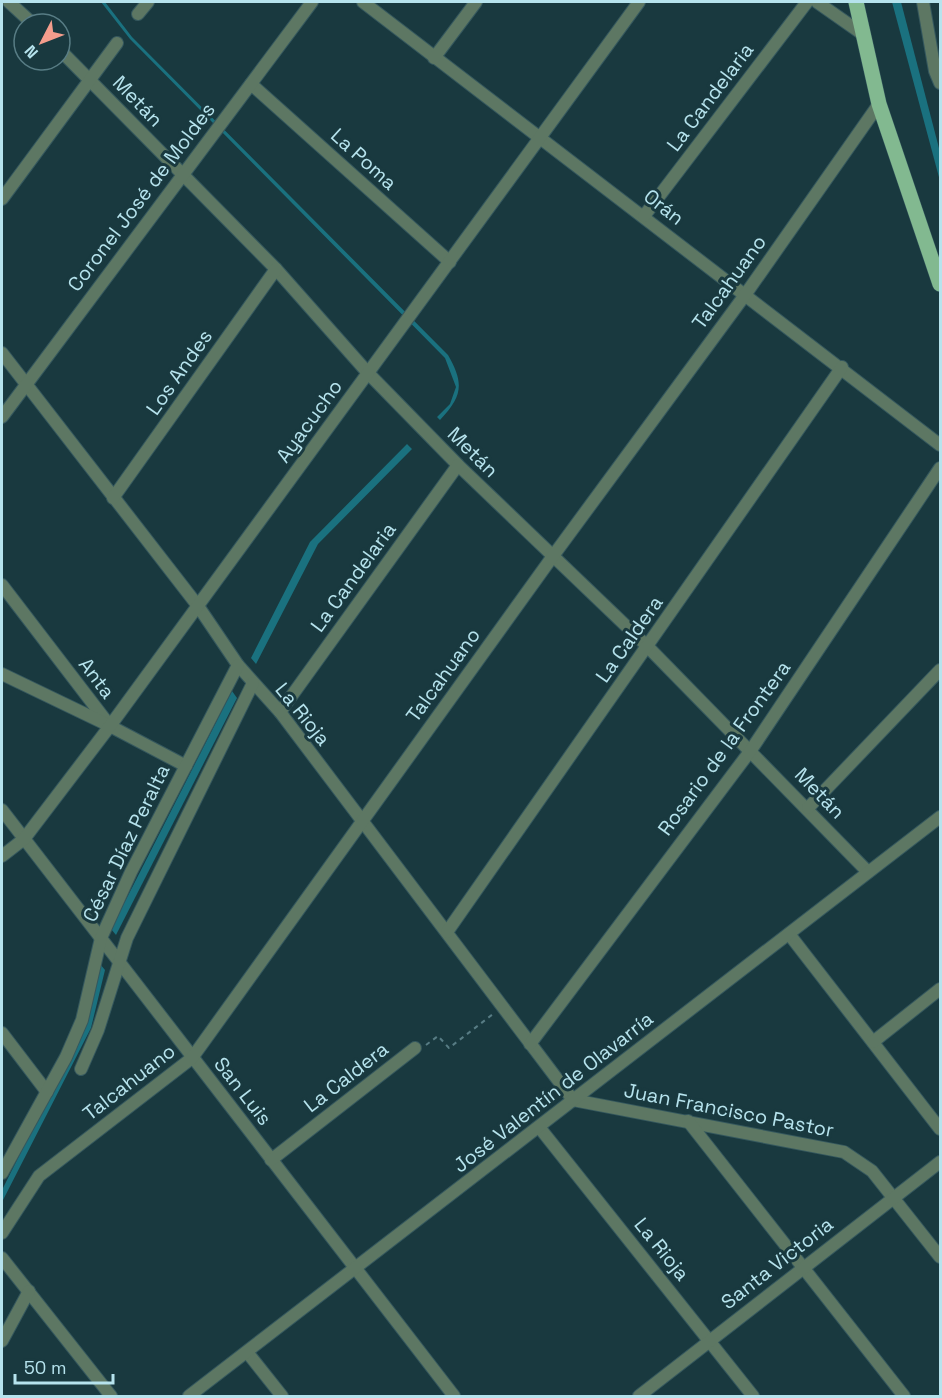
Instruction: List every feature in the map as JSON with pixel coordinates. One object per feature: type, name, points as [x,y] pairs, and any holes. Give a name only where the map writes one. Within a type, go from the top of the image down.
[{"type":"main road","points":[[856,2],[879,104],[940,284]]},
{"type":"street","points":[[138,14],[148,2]]},
{"type":"street","name":"Coronel José de Moldes","points":[[2,417],[312,2]]},
{"type":"street","name":"Orán","points":[[363,2],[842,367],[940,445]]},
{"type":"street","points":[[435,58],[476,2]]},
{"type":"street","name":"Ayacucho","points":[[2,856],[24,839],[110,726],[639,2]]},
{"type":"street","name":"La Candelaria","points":[[644,216],[807,2]]},
{"type":"street","points":[[817,2],[864,35]]},
{"type":"street","points":[[922,2],[935,71],[940,82]]},
{"type":"street","points":[[2,199],[117,43]]},
{"type":"street","name":"Metán","points":[[72,62],[276,269],[368,373],[458,465],[647,646],[808,808],[868,872]]},
{"type":"street","name":"La Poma","points":[[251,84],[450,262]]},
{"type":"street","name":"Talcahuano","points":[[2,1233],[39,1176],[192,1058],[553,556],[745,295],[879,104]]},
{"type":"street","name":"Los Andes","points":[[113,498],[276,269]]},
{"type":"street","name":"La Rioja","points":[[2,353],[198,606],[238,665],[280,712],[573,1100]]},
{"type":"street","name":"La Caldera","points":[[447,932],[842,367]]},
{"type":"street","name":"La Candelaria","points":[[280,712],[458,465]]},
{"type":"street","name":"Rosario de la Frontera","points":[[530,1044],[751,750],[940,468]]},
{"type":"street","name":"Anta","points":[[2,585],[110,726],[186,766]]},
{"type":"street","name":"César Díaz Peralta","points":[[2,1173],[47,1092],[82,1020],[101,938],[131,872],[238,665]]},
{"type":"street","points":[[808,808],[940,670]]},
{"type":"street","points":[[2,674],[110,726]]},
{"type":"street","points":[[81,1069],[98,1030],[119,962],[146,898],[253,683]]},
{"type":"street","name":"San Luis","points":[[2,810],[454,1396]]},
{"type":"street","name":"José Valentín de Olavarría","points":[[189,1396],[940,817]]},
{"type":"street","points":[[789,934],[940,1129]]},
{"type":"street","points":[[873,1042],[940,989]]},
{"type":"street","points":[[2,1033],[47,1092]]},
{"type":"street","name":"La Caldera","points":[[272,1160],[415,1048]]},
{"type":"street","name":"Juan Francisco Pastor","points":[[573,1100],[844,1152],[872,1171],[940,1257]]},
{"type":"street","points":[[688,1121],[904,1396]]},
{"type":"street","name":"La Rioja","points":[[539,1127],[753,1396]]},
{"type":"street","name":"Santa Victoria","points":[[639,1396],[894,1196],[939,1166]]},
{"type":"street","points":[[2,1258],[111,1396]]},
{"type":"street","points":[[2,1341],[29,1292]]},
{"type":"street","points":[[247,1352],[282,1396]]},
{"type":"path","points":[[415,1048],[419,1045],[422,1048],[438,1035],[449,1048],[503,1007]]},
{"type":"water","points":[[101,2],[105,2],[132,37],[448,355],[457,374],[459,389],[453,404],[440,420],[437,417],[450,404],[456,387],[445,358],[130,39]]},
{"type":"water","points":[[892,2],[901,2],[940,152],[940,181]]},
{"type":"water","points":[[407,444],[412,449],[318,544],[256,664],[251,658],[310,542]]},
{"type":"water","points":[[232,691],[237,698],[116,935],[111,929]]},
{"type":"water","points":[[100,964],[105,970],[91,1028],[2,1202],[2,1190],[84,1026]]}]
